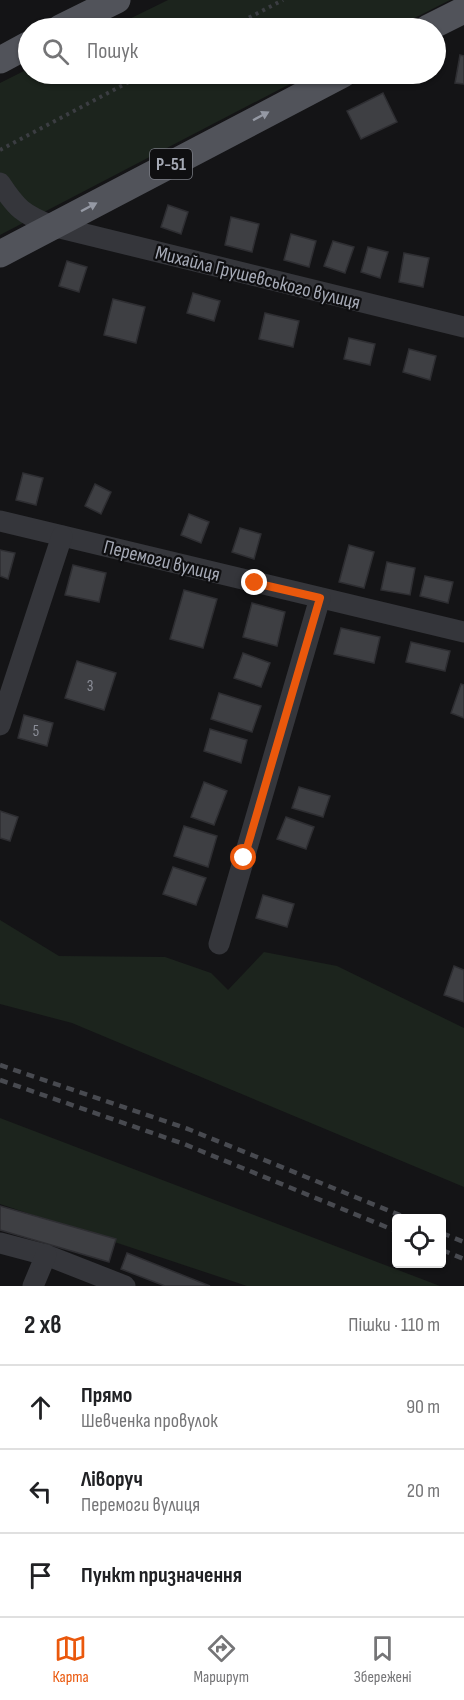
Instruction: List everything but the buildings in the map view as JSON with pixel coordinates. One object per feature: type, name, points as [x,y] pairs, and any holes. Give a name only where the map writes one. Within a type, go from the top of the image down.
[{"type":"main road","points":[[80,18],[117,0]]},
{"type":"main road","points":[[446,19],[463,11]]},
{"type":"main road","points":[[0,60],[18,50]]},
{"type":"main road","name":"Р-51","points":[[0,254],[324,84]]},
{"type":"street","name":"Михайла Грушевського вулиця","points":[[0,183],[10,199],[26,215],[51,226],[464,327]]},
{"type":"street","name":"Перемоги вулиця","points":[[0,520],[464,632]]},
{"type":"street","points":[[0,725],[62,536]]},
{"type":"street","points":[[219,944],[320,598]]},
{"type":"street","points":[[0,1243],[46,1255],[125,1286]]},
{"type":"street","points":[[33,1286],[46,1255]]},
{"type":"path","points":[[248,18],[283,0]]},
{"type":"path","points":[[0,150],[125,84]]},
{"type":"shaded area","points":[[168,0],[450,0],[415,18],[131,18]]},
{"type":"shaded area","points":[[18,74],[18,84],[290,84],[0,235],[0,83]]},
{"type":"shaded area","points":[[0,920],[59,956],[165,957],[211,973],[228,990],[264,952],[337,966],[464,1028],[464,1187],[72,1023],[0,1004]]},
{"type":"shaded area","points":[[0,1118],[440,1286],[247,1286],[0,1204]]},
{"type":"railway","points":[[0,1065],[188,1129],[397,1214]]},
{"type":"railway","points":[[0,1080],[184,1144],[392,1229]]},
{"type":"railway","points":[[446,1235],[464,1242]]},
{"type":"railway","points":[[446,1252],[464,1259]]},
{"type":"route","points":[[244,858],[320,598],[255,583]]}]
